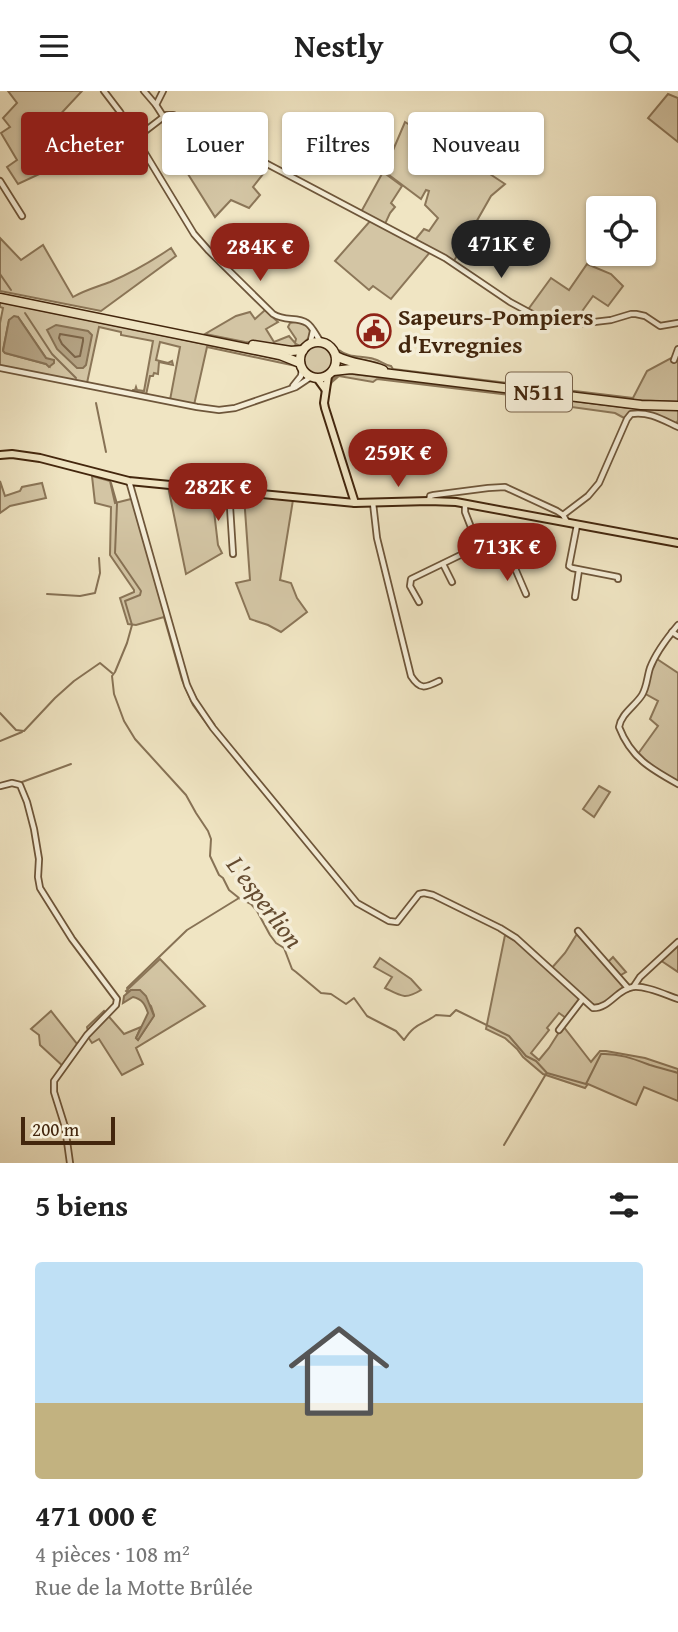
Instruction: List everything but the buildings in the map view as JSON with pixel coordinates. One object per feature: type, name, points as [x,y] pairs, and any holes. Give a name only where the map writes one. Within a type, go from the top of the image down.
[{"type":"highway","points":[[0,298],[280,355],[301,366],[314,378]]},
{"type":"highway","points":[[233,345],[258,345],[291,351],[321,342]]},
{"type":"highway","name":"N511","points":[[321,342],[331,347],[336,356],[349,362],[400,375]]},
{"type":"highway","points":[[301,366],[300,356],[307,347]]},
{"type":"highway","points":[[331,373],[337,361],[336,356]]},
{"type":"highway","name":"N511","points":[[314,378],[351,369],[641,405],[678,406]]},
{"type":"main road","points":[[331,373],[324,408],[355,503]]},
{"type":"main road","points":[[314,378],[327,391]]},
{"type":"main road","points":[[0,455],[40,458],[129,481],[355,503],[464,503],[565,518],[577,524],[678,543]]},
{"type":"street","points":[[104,91],[121,112]]},
{"type":"street","points":[[144,91],[162,114]]},
{"type":"street","points":[[156,105],[163,91]]},
{"type":"street","points":[[148,128],[162,117]]},
{"type":"street","points":[[148,158],[194,234],[209,251],[273,314],[282,319],[303,321],[311,325],[321,342]]},
{"type":"street","points":[[268,164],[445,258],[510,302],[543,319],[577,324],[636,314],[645,316],[660,326],[678,323]]},
{"type":"street","points":[[0,181],[22,216]]},
{"type":"street","points":[[307,347],[313,330]]},
{"type":"street","points":[[674,360],[678,349]]},
{"type":"street","points":[[292,387],[299,380],[301,366]]},
{"type":"street","points":[[0,368],[219,410],[243,406],[314,378]]},
{"type":"street","points":[[429,501],[430,496],[434,495],[505,487],[565,518],[599,483],[631,414],[654,416],[677,427]]},
{"type":"street","points":[[129,481],[180,662],[194,700],[213,728],[350,895],[363,907],[389,921],[397,922],[419,894],[433,895],[516,938],[593,1009],[600,1008],[634,986],[678,999]]},
{"type":"street","points":[[229,491],[233,554]]},
{"type":"street","points":[[373,503],[377,538],[411,675],[417,684],[423,687],[439,681]]},
{"type":"street","points":[[464,503],[465,512],[487,563]]},
{"type":"street","points":[[577,524],[569,566],[618,579]]},
{"type":"street","points":[[419,602],[410,586],[411,579],[487,539],[495,539],[501,553],[511,559],[526,594]]},
{"type":"street","points":[[511,559],[535,555]]},
{"type":"street","points":[[443,564],[452,582]]},
{"type":"street","points":[[575,597],[579,570]]},
{"type":"street","points":[[678,625],[654,659],[646,688],[623,717],[620,727],[638,759],[678,784]]},
{"type":"street","points":[[672,632],[678,636]]},
{"type":"street","points":[[0,786],[12,783],[19,785],[34,829],[40,888],[72,939],[117,999],[116,1005],[87,1035],[54,1081],[54,1092],[65,1127],[70,1163]]},
{"type":"street","points":[[578,931],[628,988]]},
{"type":"street","points":[[634,986],[678,941]]},
{"type":"street","points":[[559,1030],[582,1000]]},
{"type":"shaded area","points":[[8,91],[82,91],[62,112],[21,112],[21,175],[37,175],[18,184],[7,167],[17,160],[1,133],[10,127],[3,118],[17,103]]},
{"type":"shaded area","points":[[668,94],[678,98],[678,142],[648,118]]},
{"type":"shaded area","points":[[405,122],[408,124],[408,175],[491,175],[505,184],[491,196],[454,261],[415,240],[424,229],[429,231],[438,218],[425,205],[429,191],[426,190],[421,199],[389,175],[394,175],[394,148]]},
{"type":"shaded area","points":[[189,175],[262,175],[253,187],[260,195],[249,208],[231,200],[215,217]]},
{"type":"shaded area","points":[[381,175],[387,175],[402,186],[391,203],[395,207],[385,224],[361,212]]},
{"type":"shaded area","points":[[371,220],[431,251],[391,299],[373,286],[369,290],[335,261]]},
{"type":"shaded area","points":[[0,238],[21,260],[43,245],[73,297],[126,275],[171,248],[176,256],[101,311],[0,291]]},
{"type":"shaded area","points":[[586,265],[611,274],[623,286],[608,306],[593,296],[575,321],[558,320],[527,311],[551,278],[569,290]]},
{"type":"shaded area","points":[[0,302],[283,360],[296,366],[207,347],[194,405],[170,400],[180,347],[160,342],[156,360],[168,363],[172,361],[173,365],[159,362],[158,374],[150,376],[146,395],[132,392],[136,387],[137,390],[144,391],[153,341],[121,335],[121,332],[99,327],[87,383],[0,366],[0,323],[3,308],[0,307]],"holes":[[[18,317],[49,366],[5,353],[3,350],[9,320]]]},
{"type":"shaded area","points":[[265,310],[278,322],[266,329],[274,342],[289,336],[295,343],[296,339],[288,327],[294,322],[307,326],[311,336],[300,346],[296,344],[294,347],[245,342],[205,334],[236,316],[250,312],[255,319]]},
{"type":"shaded area","points":[[318,345],[329,349],[333,360],[329,371],[318,375],[307,371],[303,360],[307,349]]},
{"type":"shaded area","points":[[339,350],[347,355],[376,360],[393,369],[633,398],[647,371],[673,357],[678,359],[678,402],[633,400],[390,370],[377,363],[345,356]]},
{"type":"shaded area","points":[[344,373],[630,408],[678,410],[678,424],[637,412],[626,419],[615,413],[535,402],[536,398],[377,379],[373,382],[339,376],[328,389],[333,378]]},
{"type":"shaded area","points":[[92,476],[110,481],[115,503],[135,498],[189,685],[214,724],[209,727],[193,705],[182,680],[164,617],[136,625],[128,624],[120,598],[134,590],[110,555],[111,507],[95,503]]},
{"type":"shaded area","points":[[0,481],[5,496],[20,491],[22,487],[42,483],[46,498],[10,506],[0,513]]},
{"type":"shaded area","points":[[169,491],[212,494],[218,545],[222,553],[186,574]]},
{"type":"shaded area","points":[[244,496],[293,500],[280,580],[291,583],[307,612],[281,632],[250,619],[236,583],[250,580]]},
{"type":"shaded area","points":[[654,657],[678,673],[678,779],[675,784],[635,758],[658,726],[650,719],[658,701],[642,692]]},
{"type":"shaded area","points":[[599,786],[610,792],[594,817],[583,809]]},
{"type":"shaded area","points":[[577,934],[605,965],[613,957],[626,972],[616,978],[625,988],[598,1007],[582,997],[566,1018],[559,1013],[531,1053],[539,1060],[563,1026],[591,1062],[600,1051],[606,1051],[645,1058],[678,1069],[678,1101],[644,1087],[636,1105],[588,1084],[585,1088],[543,1074],[505,1038],[486,1029],[505,935],[520,944],[550,970]]},
{"type":"shaded area","points":[[678,944],[678,972],[660,960]]},
{"type":"shaded area","points":[[380,958],[411,979],[421,990],[403,996],[385,988],[392,977],[374,967]]},
{"type":"shaded area","points":[[160,959],[205,1006],[136,1048],[143,1064],[122,1075],[99,1039],[92,1043],[88,1037],[65,1068],[40,1045],[39,1035],[31,1029],[51,1011],[78,1045],[88,1031],[87,1027],[104,1011],[124,1034],[141,1027],[136,1038],[138,1040],[154,1015],[151,1006],[132,990],[126,991]]},
{"type":"water","points":[[14,316],[18,317],[46,358],[54,360],[49,367],[3,351],[9,320]]},
{"type":"water","points":[[56,325],[88,331],[92,335],[86,365],[83,368],[77,368],[57,349],[47,330]]},
{"type":"water","points":[[131,990],[140,990],[146,996],[154,1016],[138,1040],[136,1038],[148,1013],[143,1002],[136,998],[123,1003],[124,996]]},
{"type":"waterway","name":"L'esperlion","points":[[0,274],[11,290]]},
{"type":"waterway","name":"L'esperlion","points":[[25,313],[52,354],[76,378]]},
{"type":"waterway","name":"L'esperlion","points":[[96,403],[106,452]]},
{"type":"waterway","name":"L'esperlion","points":[[111,483],[117,504],[115,553],[141,591],[140,595],[125,601],[132,625],[112,676],[114,694],[124,721],[135,739],[186,795],[208,831],[211,839],[210,856],[219,875],[229,890],[257,911],[270,935],[284,948],[292,969],[321,993],[331,994],[346,1004],[354,998],[367,1016],[396,1031],[404,1040],[412,1030],[436,1015],[450,1016],[456,1010],[509,1036],[526,1056],[536,1061],[547,1073],[586,1084],[601,1054],[626,1057],[678,1073]]},
{"type":"waterway","points":[[47,594],[80,596],[95,593],[100,573],[99,558]]},
{"type":"waterway","points":[[0,713],[16,730],[24,731],[55,698],[100,663],[112,673]]},
{"type":"waterway","points":[[0,741],[22,732]]},
{"type":"waterway","points":[[22,782],[71,764]]},
{"type":"waterway","points":[[127,988],[187,930],[239,898]]},
{"type":"waterway","points":[[504,1145],[546,1074]]},
{"type":"place","name":"Sapeurs-Pompiers d'Evregnies","points":[[374,331]]}]
